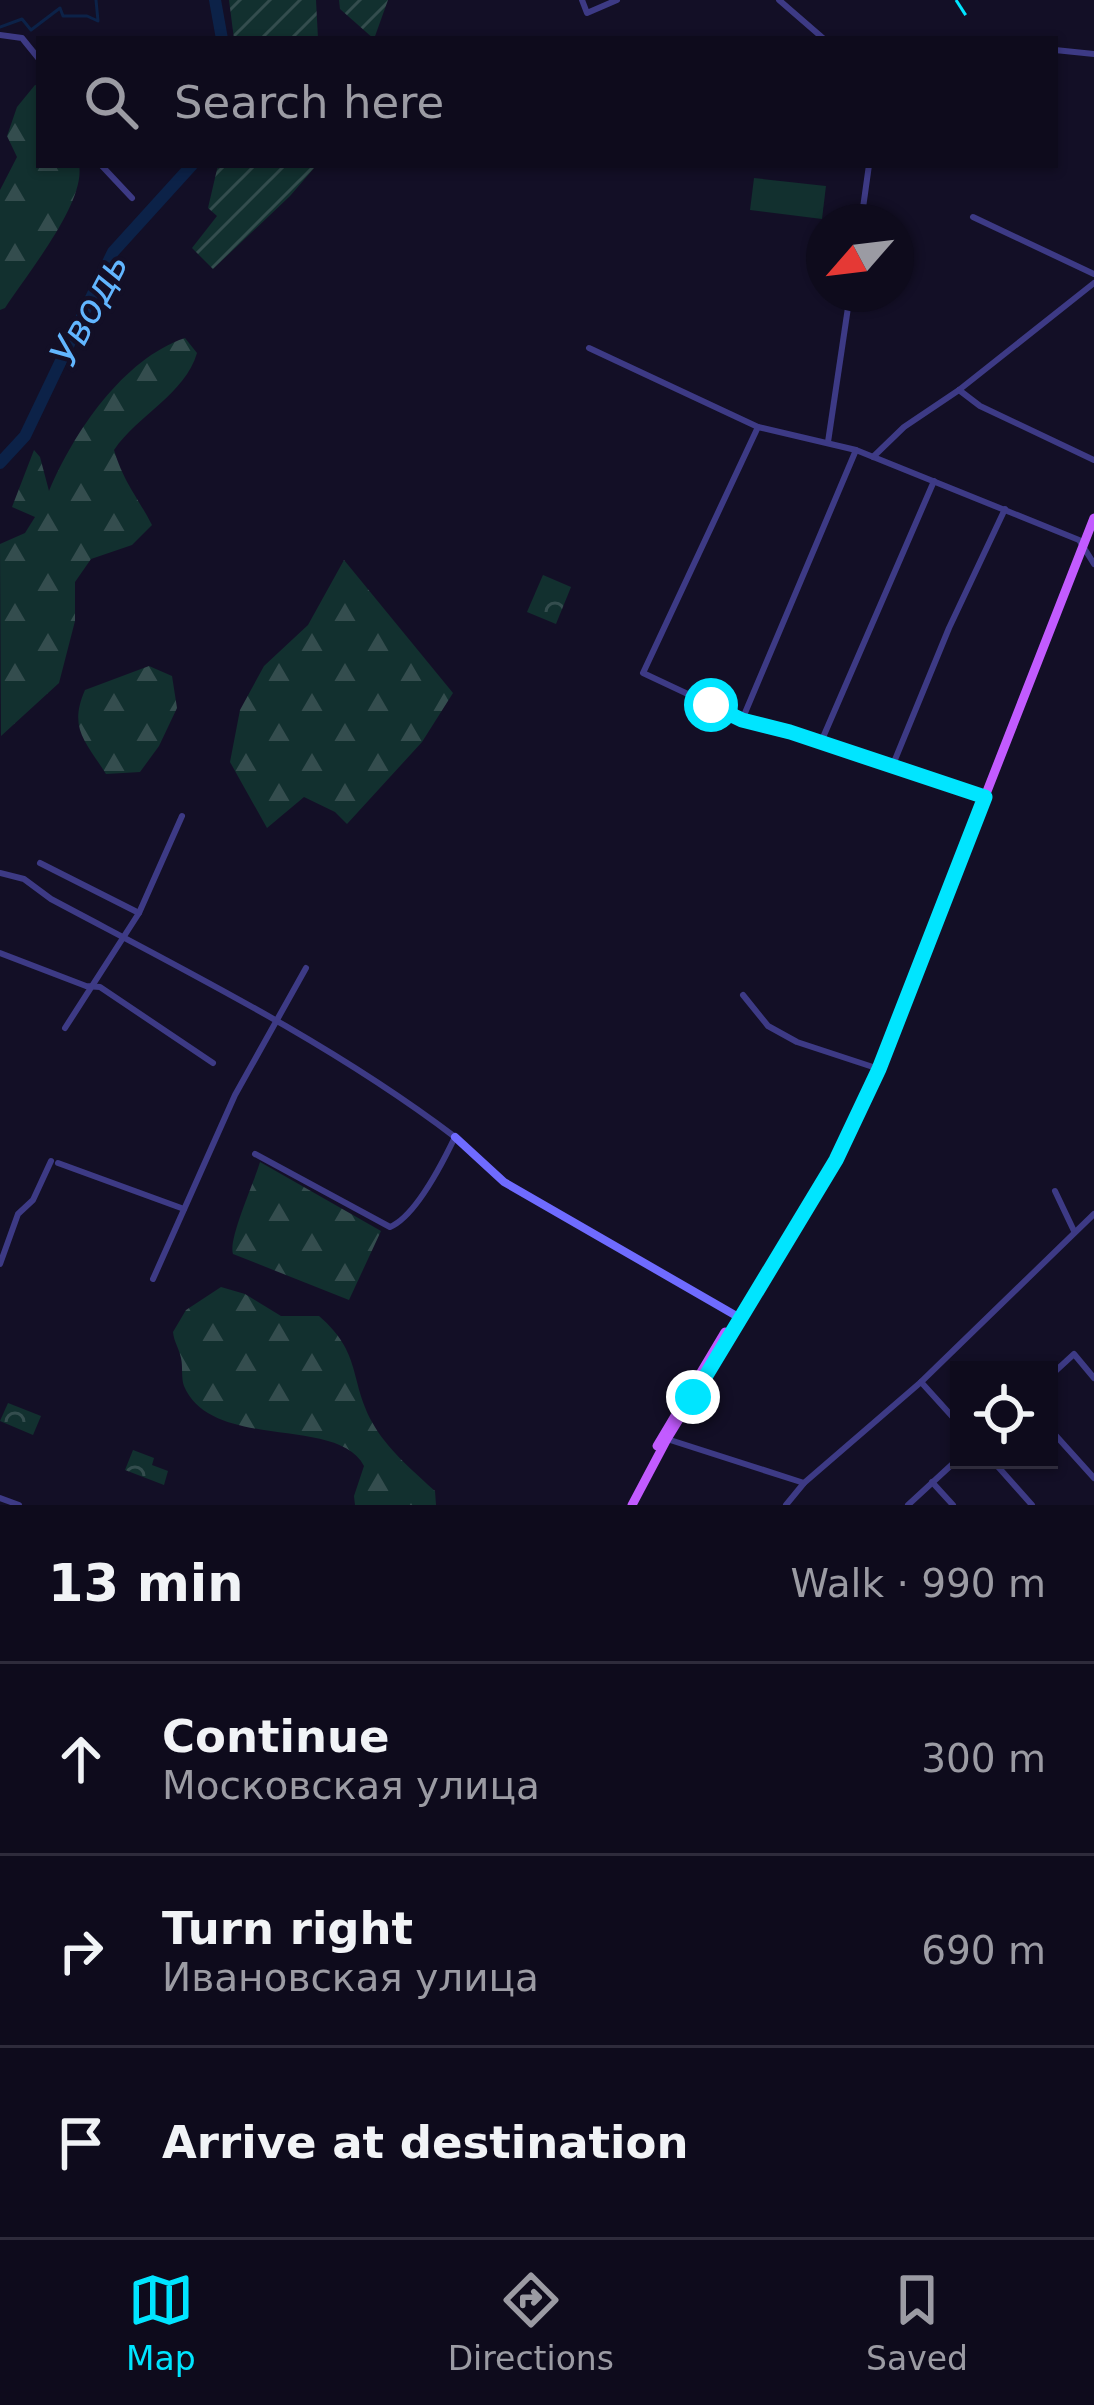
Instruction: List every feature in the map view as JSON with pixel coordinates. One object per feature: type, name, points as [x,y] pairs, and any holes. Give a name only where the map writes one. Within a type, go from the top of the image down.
[{"type":"main road","points":[[630,1505],[669,1422],[836,1160],[889,1041],[1094,518]]},
{"type":"main road","points":[[630,1505],[815,1192],[889,1041]]},
{"type":"street","points":[[582,0],[587,14],[617,0]]},
{"type":"street","points":[[779,0],[821,36]]},
{"type":"street","points":[[0,35],[22,38],[36,55]]},
{"type":"street","points":[[1058,50],[1094,54]]},
{"type":"street","points":[[104,168],[132,197]]},
{"type":"street","points":[[864,204],[869,168]]},
{"type":"street","points":[[973,217],[1094,274]]},
{"type":"street","points":[[873,457],[904,427],[1094,284]]},
{"type":"street","points":[[828,442],[847,312]]},
{"type":"street","points":[[589,348],[758,428],[856,450],[1005,509],[1083,544],[1094,564]]},
{"type":"street","points":[[959,390],[980,406],[1094,460]]},
{"type":"street","points":[[758,428],[643,673],[742,720],[985,797]]},
{"type":"street","points":[[742,720],[856,450]]},
{"type":"street","points":[[821,742],[934,481]]},
{"type":"street","points":[[892,767],[1005,509]]},
{"type":"street","points":[[65,1028],[139,913],[182,816]]},
{"type":"street","points":[[40,863],[139,913]]},
{"type":"street","points":[[0,873],[24,878],[51,898],[277,1022],[410,1103],[504,1182],[738,1316]]},
{"type":"street","points":[[0,953],[94,986],[212,1063]]},
{"type":"street","points":[[153,1279],[236,1095],[306,968]]},
{"type":"street","points":[[743,994],[768,1026],[797,1042],[876,1068]]},
{"type":"street","points":[[255,1154],[390,1227],[403,1219],[440,1169],[455,1137]]},
{"type":"street","points":[[0,1264],[18,1214],[33,1199],[54,1162],[184,1209]]},
{"type":"street","points":[[1055,1191],[1074,1231]]},
{"type":"street","points":[[786,1505],[804,1483],[921,1382],[1094,1214]]},
{"type":"street","points":[[1058,1369],[1074,1354],[1094,1378]]},
{"type":"street","points":[[921,1382],[950,1414]]},
{"type":"street","points":[[1058,1438],[1094,1478]]},
{"type":"street","points":[[667,1439],[804,1483]]},
{"type":"street","points":[[908,1505],[950,1466]]},
{"type":"street","points":[[1000,1469],[1032,1505]]},
{"type":"street","points":[[932,1482],[952,1505]]},
{"type":"street","points":[[0,1498],[19,1505]]},
{"type":"green space","points":[[229,0],[316,0],[318,36],[234,36]]},
{"type":"green space","points":[[339,0],[388,0],[375,36],[340,9]]},
{"type":"green space","points":[[36,85],[36,168],[79,168],[79,181],[52,238],[0,310],[0,190],[17,157],[7,136],[17,107]]},
{"type":"green space","points":[[217,168],[314,168],[213,269],[192,248],[217,216],[208,208]]},
{"type":"green space","points":[[754,178],[826,186],[824,204],[806,204],[806,217],[750,210]]},
{"type":"green space","points":[[185,338],[197,353],[191,368],[114,450],[152,525],[132,545],[91,559],[75,582],[75,621],[59,683],[1,736],[0,544],[25,533],[35,517],[12,507],[34,450],[49,491],[72,445],[103,400],[141,362]]},
{"type":"green space","points":[[344,560],[453,693],[422,742],[347,824],[335,812],[304,797],[267,828],[230,762],[240,710],[264,666],[308,625]]},
{"type":"green space","points":[[543,575],[571,587],[556,624],[527,612]]},
{"type":"green space","points":[[149,666],[172,676],[177,708],[140,772],[106,774],[79,725],[85,690]]},
{"type":"green space","points":[[260,1162],[381,1231],[349,1300],[233,1254],[238,1224]]},
{"type":"green space","points":[[221,1287],[245,1294],[281,1316],[319,1316],[333,1329],[349,1354],[372,1422],[435,1491],[436,1505],[355,1505],[364,1466],[350,1451],[329,1441],[246,1427],[199,1406],[184,1386],[173,1332],[186,1310]]},
{"type":"green space","points":[[8,1403],[41,1416],[33,1435],[0,1421]]},
{"type":"green space","points":[[133,1450],[154,1458],[152,1465],[168,1471],[164,1485],[125,1470]]},
{"type":"waterway","points":[[0,27],[22,19],[31,30],[60,8],[63,16],[98,21],[96,0]]},
{"type":"waterway","name":"Уводь","points":[[215,0],[221,36]]},
{"type":"waterway","name":"Уводь","points":[[0,463],[25,436],[113,252],[189,168]]},
{"type":"railway","points":[[956,0],[972,25]]},
{"type":"route","points":[[693,1397],[836,1160],[879,1069],[985,797],[742,720],[711,705]]}]
